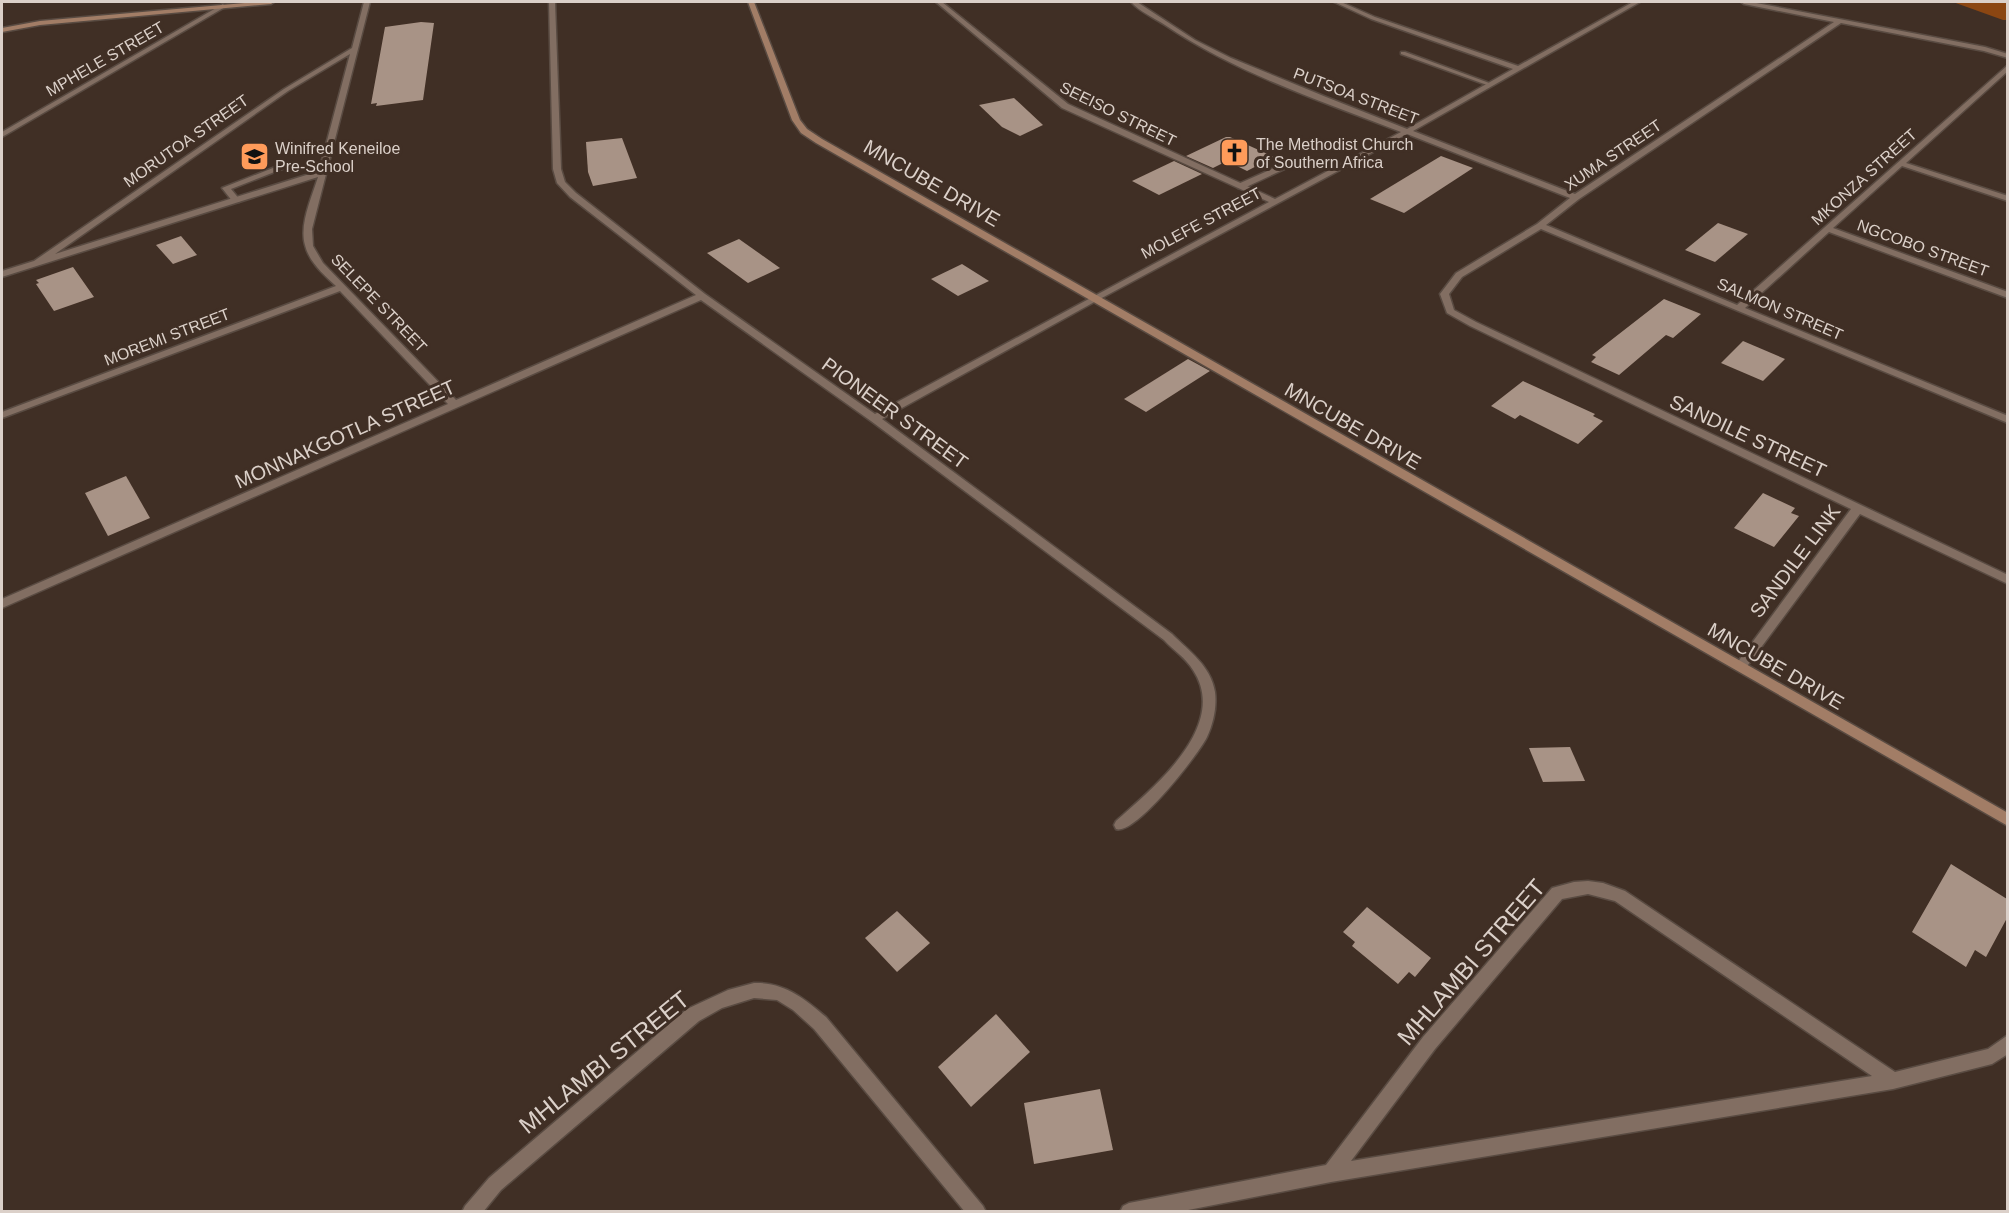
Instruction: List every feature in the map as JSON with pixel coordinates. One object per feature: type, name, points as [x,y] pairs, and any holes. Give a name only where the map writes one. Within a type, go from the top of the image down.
[{"type":"street","points":[[2,30],[40,23],[271,2]]},
{"type":"street","name":"SELEPE STREET","points":[[367,2],[321,173],[308,229],[309,246],[319,264],[455,405]]},
{"type":"street","name":"PIONEER STREET","points":[[552,2],[557,169],[561,183],[573,195],[702,296],[875,419],[1168,638],[1200,670],[1211,697],[1204,732],[1187,760],[1121,825]]},
{"type":"street","name":"MNCUBE DRIVE","points":[[752,2],[796,120],[804,131],[2007,820]]},
{"type":"street","name":"SEEISO STREET","points":[[939,2],[1065,106],[1274,201]]},
{"type":"street","name":"PUTSOA STREET","points":[[1134,2],[1193,41],[1228,59],[1576,197]]},
{"type":"street","points":[[1337,2],[1516,68]]},
{"type":"street","points":[[1348,7],[1363,2]]},
{"type":"street","name":"MOLEFE STREET","points":[[875,419],[1408,130],[1636,2]]},
{"type":"street","points":[[1744,2],[1985,49],[2007,57]]},
{"type":"street","name":"MPHELE STREET","points":[[2,135],[222,6]]},
{"type":"street","name":"XUMA STREET","points":[[1473,324],[1450,311],[1444,294],[1459,275],[1539,226],[1576,197],[1841,20]]},
{"type":"street","name":"MORUTOA STREET","points":[[37,263],[286,90],[354,49]]},
{"type":"street","points":[[1402,53],[1489,84]]},
{"type":"street","name":"MKONZA STREET","points":[[1739,308],[1902,164],[2007,67]]},
{"type":"street","points":[[1240,186],[1286,165],[1287,163],[1279,158]]},
{"type":"street","points":[[236,200],[226,188],[291,164]]},
{"type":"street","points":[[1902,164],[2007,199]]},
{"type":"street","name":"MORUTOA STREET","points":[[2,274],[321,173]]},
{"type":"street","name":"SALMON STREET","points":[[1539,226],[2007,420]]},
{"type":"street","name":"NGCOBO STREET","points":[[1829,229],[2007,295]]},
{"type":"street","name":"MOREMI STREET","points":[[2,415],[342,287]]},
{"type":"street","name":"MONNAKGOTLA STREET","points":[[2,604],[702,296]]},
{"type":"street","name":"SANDILE STREET","points":[[1473,324],[2007,580]]},
{"type":"street","name":"SANDILE LINK","points":[[1741,666],[1858,508]]},
{"type":"street","name":"MHLAMBI STREET","points":[[1331,1173],[1429,1043],[1557,893],[1585,886],[1602,888],[1620,896],[1893,1081]]},
{"type":"street","name":"MHLAMBI STREET","points":[[471,1212],[495,1184],[693,1015],[728,996],[760,989],[790,998],[820,1023],[977,1212]]},
{"type":"street","points":[[1129,1212],[1331,1173],[1893,1081],[1992,1056],[2007,1043]]},
{"type":"shaded area","points":[[1953,2],[2007,2],[2007,20],[2003,20]]},
{"type":"building","points":[[421,22],[434,23],[423,100],[376,106],[377,103],[371,104],[385,27]]},
{"type":"building","points":[[1014,98],[1043,125],[1020,136],[1002,127],[979,105]]},
{"type":"building","name":"The Methodist Church of Southern Africa","points":[[1226,137],[1274,157],[1247,171],[1227,161],[1213,168],[1186,156]]},
{"type":"building","points":[[622,138],[637,178],[593,186],[588,172],[586,142]]},
{"type":"building","points":[[1441,156],[1473,168],[1404,213],[1370,199]]},
{"type":"building","points":[[1174,161],[1202,174],[1159,195],[1132,181]]},
{"type":"building","points":[[1718,223],[1748,234],[1715,262],[1685,250]]},
{"type":"building","points":[[181,236],[197,255],[173,264],[156,245]]},
{"type":"building","points":[[739,239],[780,268],[748,283],[707,253]]},
{"type":"building","points":[[962,264],[989,281],[958,296],[931,279]]},
{"type":"building","points":[[73,267],[94,297],[54,311],[36,284],[39,283],[36,280]]},
{"type":"building","points":[[1664,299],[1701,314],[1673,338],[1666,335],[1619,375],[1591,362],[1596,357],[1592,355]]},
{"type":"building","points":[[1743,341],[1785,359],[1763,381],[1721,363]]},
{"type":"building","points":[[1188,359],[1210,371],[1146,412],[1124,399]]},
{"type":"building","points":[[1523,381],[1595,414],[1593,416],[1603,421],[1578,444],[1520,415],[1515,419],[1491,406]]},
{"type":"building","points":[[126,476],[150,518],[108,536],[85,493]]},
{"type":"building","points":[[1763,493],[1795,508],[1791,513],[1799,516],[1774,547],[1734,528]]},
{"type":"building","points":[[1570,747],[1585,781],[1543,782],[1529,748]]},
{"type":"building","points":[[1951,864],[2007,899],[2007,918],[1986,957],[1975,950],[1966,967],[1912,932]]},
{"type":"building","points":[[1367,907],[1431,958],[1415,977],[1409,972],[1398,984],[1352,946],[1355,942],[1343,932]]},
{"type":"building","points":[[897,911],[930,943],[897,972],[865,938]]},
{"type":"building","points":[[996,1014],[1030,1052],[971,1107],[938,1067]]},
{"type":"building","points":[[1100,1089],[1113,1150],[1034,1164],[1024,1103]]},
{"type":"place","name":"The Methodist Church of Southern Africa","points":[[1235,153]]},
{"type":"place","name":"Winifred Keneiloe Pre-School","points":[[254,157]]}]
